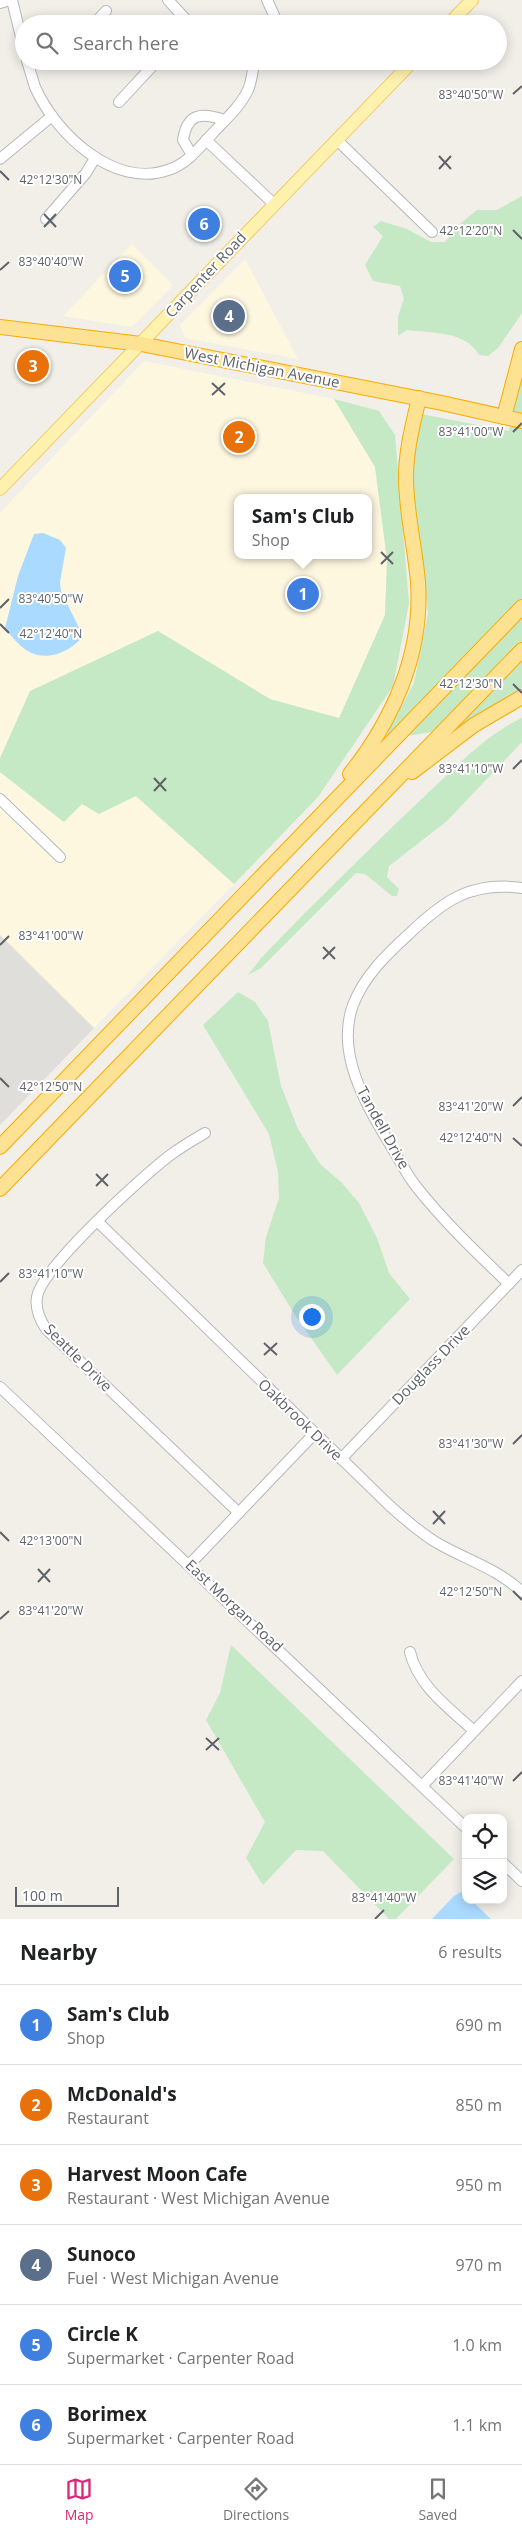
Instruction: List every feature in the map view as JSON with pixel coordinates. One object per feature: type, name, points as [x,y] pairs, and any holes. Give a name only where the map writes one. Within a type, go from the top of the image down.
[{"type":"highway","name":"West Michigan Avenue","points":[[0,327],[141,344],[419,398],[522,421]]},
{"type":"highway","points":[[504,417],[522,349]]},
{"type":"highway","points":[[298,839],[376,739],[401,692],[417,614],[418,583],[406,477],[408,446],[419,398]]},
{"type":"highway","points":[[0,1147],[522,607]]},
{"type":"highway","points":[[0,1189],[522,650]]},
{"type":"highway","points":[[378,798],[474,725],[522,697]]},
{"type":"main road","points":[[458,15],[472,0]]},
{"type":"main road","name":"Carpenter Road","points":[[0,489],[404,70]]},
{"type":"street","points":[[0,3],[11,0],[15,15]]},
{"type":"street","points":[[168,0],[182,15]]},
{"type":"street","points":[[267,0],[274,15]]},
{"type":"street","points":[[102,15],[106,11]]},
{"type":"street","points":[[30,70],[35,87],[52,116],[95,158],[134,173],[154,173],[169,170],[192,155],[247,92],[251,70]]},
{"type":"street","points":[[119,102],[149,70]]},
{"type":"street","points":[[192,155],[183,140],[188,123],[194,117],[203,115],[224,120]]},
{"type":"street","points":[[0,159],[52,116]]},
{"type":"street","points":[[206,140],[274,204]]},
{"type":"street","points":[[337,140],[432,232]]},
{"type":"street","points":[[46,219],[86,174],[95,158]]},
{"type":"street","points":[[0,799],[60,857]]},
{"type":"street","name":"Tandell Drive","points":[[509,1284],[453,1230],[413,1183],[367,1106],[353,1070],[348,1033],[353,1006],[368,977],[424,919],[452,898],[476,888],[500,885],[522,888]]},
{"type":"street","name":"Seattle Drive","points":[[205,1133],[187,1143],[152,1170],[53,1269],[40,1287],[37,1309],[46,1329],[239,1513]]},
{"type":"street","name":"Oakbrook Drive","points":[[98,1222],[341,1460],[417,1529],[439,1544],[502,1576],[522,1592]]},
{"type":"street","name":"Douglass Drive","points":[[341,1460],[522,1270]]},
{"type":"street","name":"East Morgan Road","points":[[0,1387],[462,1824]]},
{"type":"street","points":[[190,1565],[314,1434]]},
{"type":"street","points":[[410,1652],[414,1669],[423,1683],[474,1732]]},
{"type":"street","points":[[422,1786],[522,1681]]},
{"type":"street","points":[[507,1867],[522,1880]]},
{"type":"shaded area","points":[[132,244],[173,285],[132,327],[63,316]]},
{"type":"shaded area","points":[[245,259],[298,359],[185,338],[180,325]]},
{"type":"shaded area","points":[[144,361],[334,399],[375,467],[387,560],[385,615],[339,719],[270,699],[158,631],[31,691],[0,758],[0,513]]},
{"type":"shaded area","points":[[0,772],[63,822],[82,804],[99,814],[135,796],[234,884],[94,1028],[0,935]]},
{"type":"shaded area","points":[[0,935],[94,1028],[0,1125]]},
{"type":"green space","points":[[522,196],[522,313],[498,348],[488,356],[479,355],[466,341],[457,337],[407,330],[398,336],[398,316],[404,299],[400,286],[373,281],[365,265],[383,236],[373,227],[381,221],[407,229],[431,242],[445,242],[462,222],[477,210],[497,210]]},
{"type":"green space","points":[[522,374],[522,688],[461,727],[384,740],[414,683],[428,613],[412,475],[421,414],[509,431]]},
{"type":"green space","points":[[334,399],[379,411],[395,435],[409,603],[393,686],[318,797],[234,884],[136,796],[99,814],[82,804],[64,822],[0,772],[0,758],[30,691],[158,631],[270,699],[339,718],[385,615],[387,560],[375,467]]},
{"type":"green space","points":[[522,718],[522,742],[447,821],[389,866],[387,877],[399,889],[397,896],[392,896],[365,874],[356,873],[261,968],[248,975],[262,957],[303,915],[451,771],[497,732]]},
{"type":"green space","points":[[238,992],[255,1002],[268,1021],[281,1086],[298,1129],[320,1164],[341,1182],[359,1203],[377,1238],[389,1273],[410,1299],[337,1375],[295,1315],[263,1263],[266,1237],[279,1198],[278,1172],[269,1134],[203,1025]]},
{"type":"green space","points":[[231,1645],[454,1859],[396,1919],[389,1919],[323,1851],[296,1850],[263,1885],[246,1858],[265,1822],[206,1720],[220,1693]]},
{"type":"water","points":[[43,533],[60,540],[66,548],[60,582],[61,591],[83,636],[68,649],[48,656],[33,654],[21,646],[5,628],[18,576],[34,534]]},
{"type":"water","points":[[462,1893],[462,1904],[475,1904],[491,1919],[432,1919],[454,1896]]},
{"type":"place","name":"Borimex","points":[[204,224]]},
{"type":"place","name":"Circle K","points":[[125,276]]},
{"type":"place","name":"Sunoco","points":[[229,316]]},
{"type":"place","name":"Harvest Moon Cafe","points":[[33,366]]},
{"type":"place","name":"McDonald's","points":[[239,437]]},
{"type":"place","name":"Sam's Club","points":[[303,594]]}]
